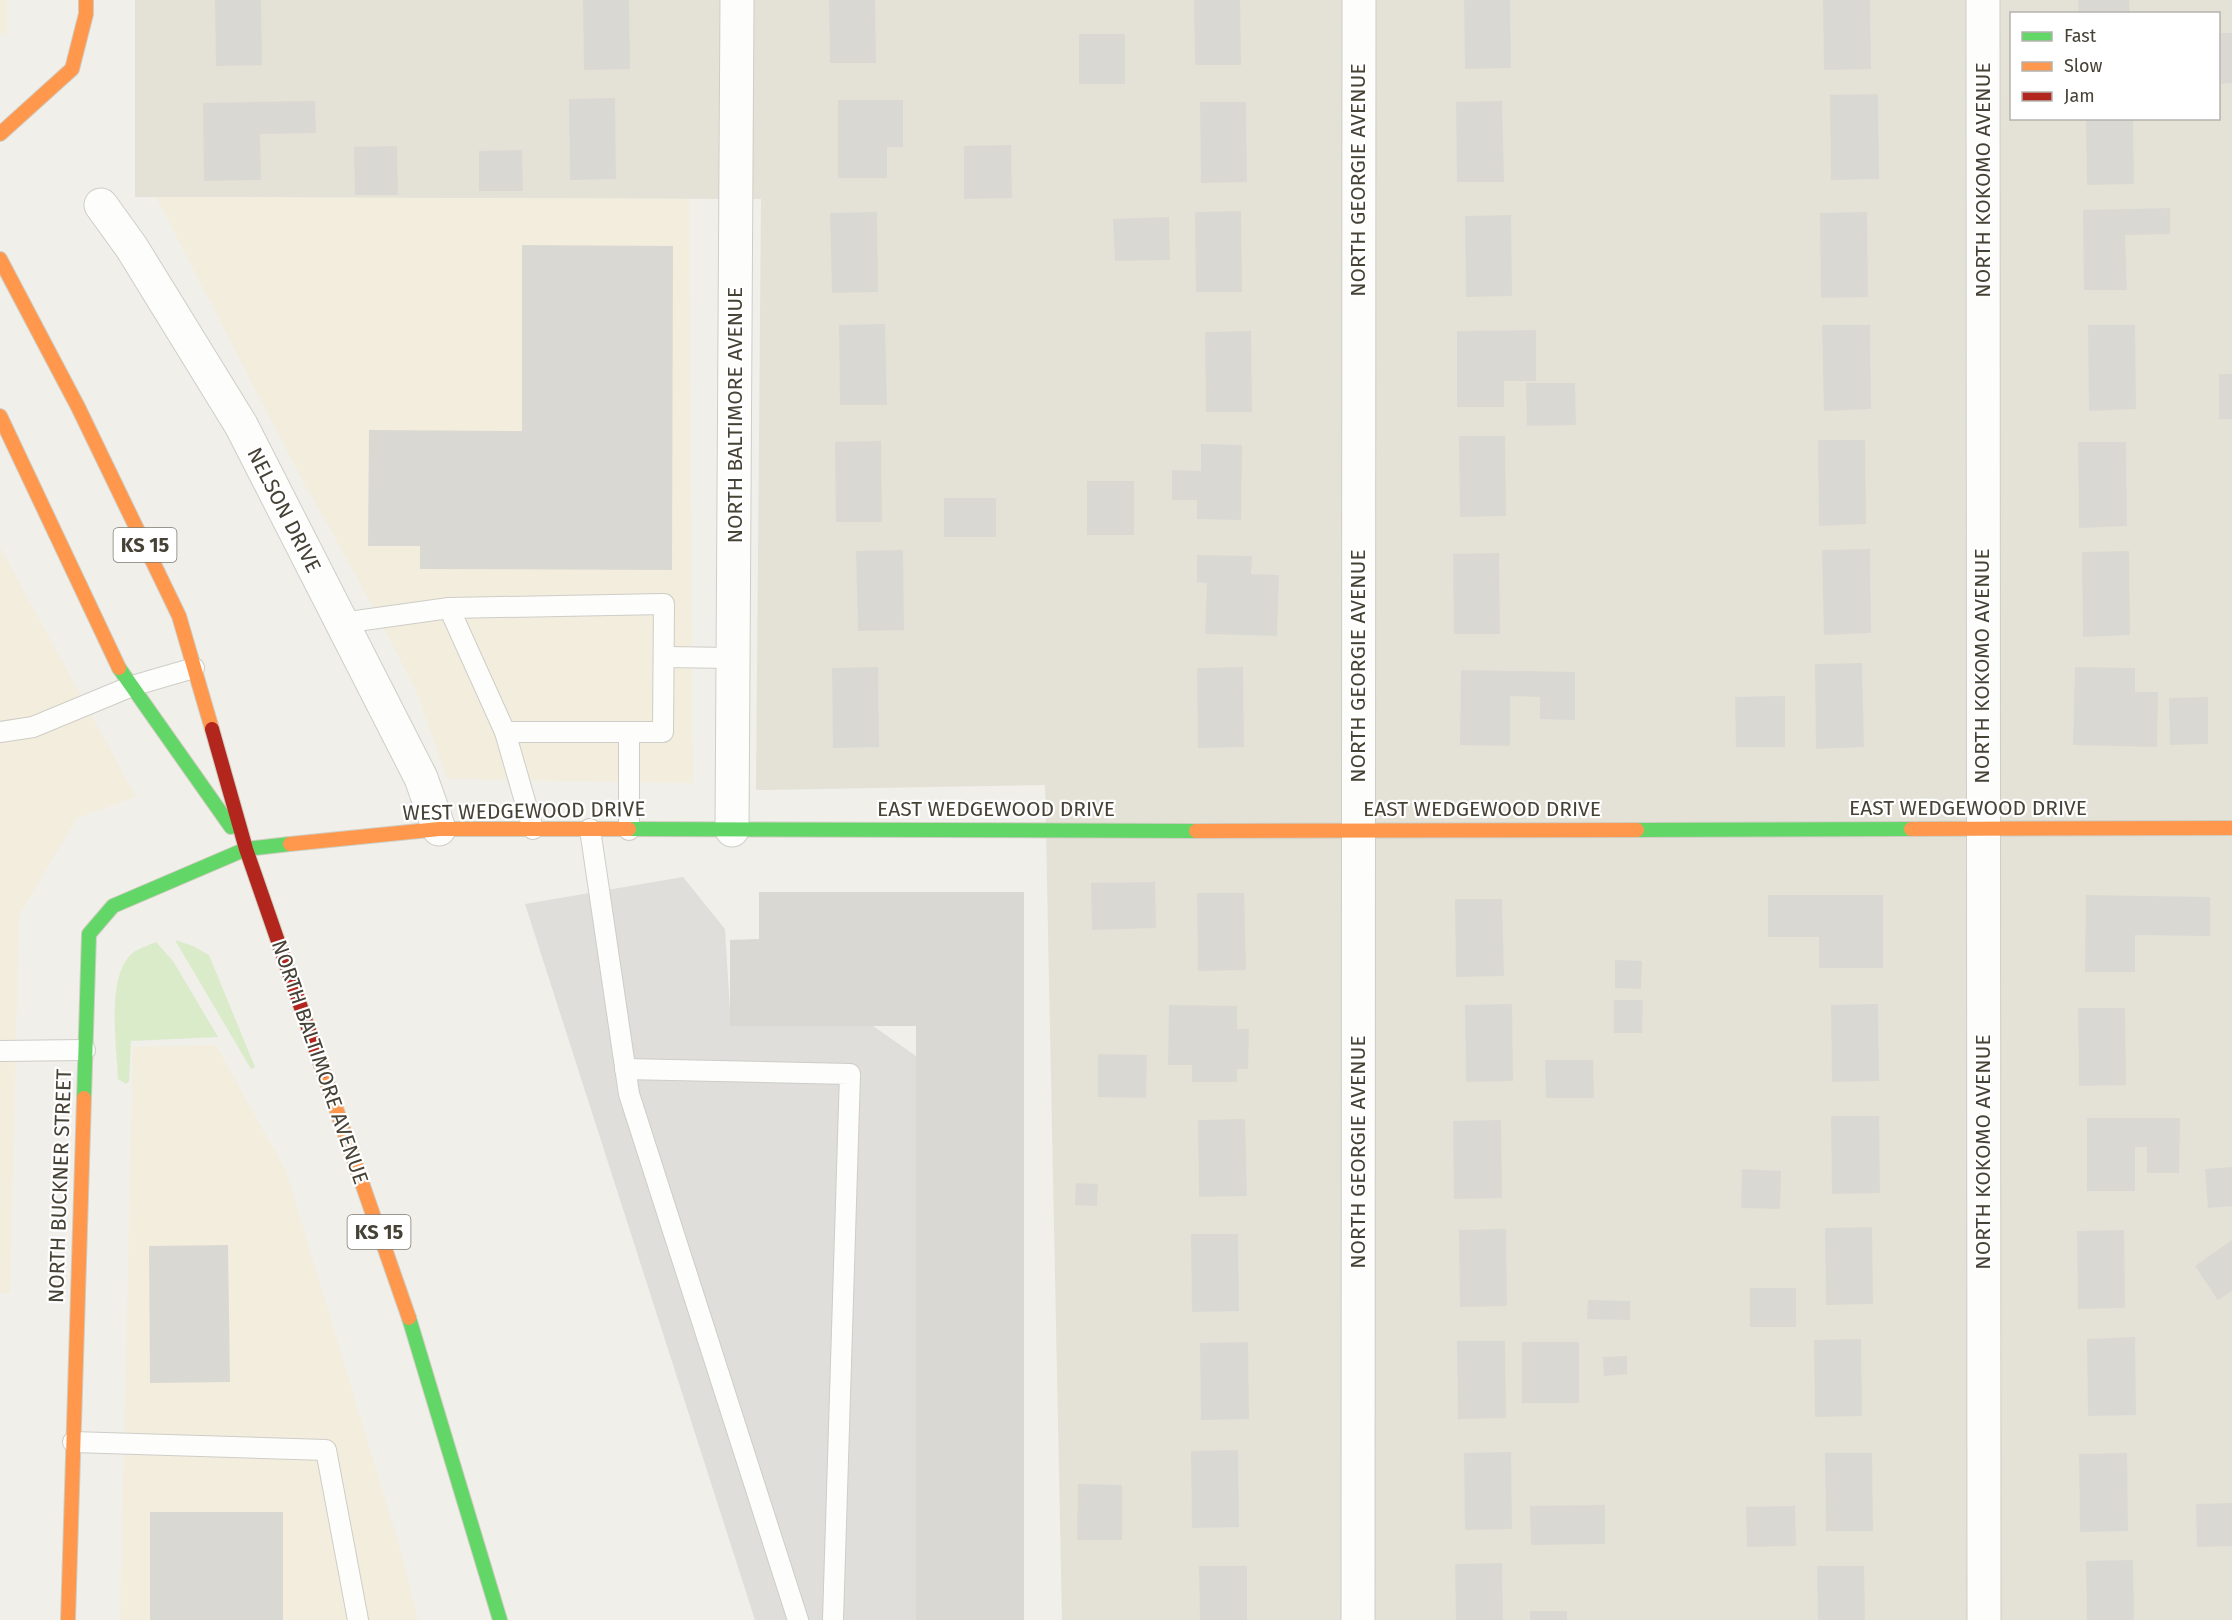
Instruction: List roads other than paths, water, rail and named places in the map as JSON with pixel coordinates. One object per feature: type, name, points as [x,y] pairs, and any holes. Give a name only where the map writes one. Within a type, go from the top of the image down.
[{"type":"street","points":[[0,134],[72,69],[86,14],[86,0]]},
{"type":"street","name":"NORTH BALTIMORE AVENUE","points":[[732,830],[737,0]]},
{"type":"street","name":"NORTH GEORGIE AVENUE","points":[[1358,1620],[1359,0]]},
{"type":"street","name":"NORTH KOKOMO AVENUE","points":[[1983,0],[1984,1620]]},
{"type":"street","name":"NELSON DRIVE","points":[[101,205],[132,248],[241,425],[421,778],[439,829]]},
{"type":"street","name":"KS 15","points":[[0,259],[78,407],[179,616],[246,849]]},
{"type":"street","name":"KS 15","points":[[0,416],[113,658],[246,849]]},
{"type":"street","name":"EAST WEDGEWOOD DRIVE","points":[[732,830],[1357,831],[2232,828]]},
{"type":"street","name":"WEST WEDGEWOOD DRIVE","points":[[246,849],[439,829],[732,830]]},
{"type":"street","name":"NORTH BALTIMORE AVENUE","points":[[246,849],[414,1332],[500,1620]]},
{"type":"street","name":"NORTH BUCKNER STREET","points":[[68,1620],[89,934],[113,906],[246,849]]},
{"type":"lane","points":[[342,624],[449,608],[664,604],[663,732],[505,732]]},
{"type":"lane","points":[[449,608],[505,732],[533,829]]},
{"type":"lane","points":[[664,657],[733,658]]},
{"type":"lane","points":[[0,732],[33,727],[132,686],[194,668]]},
{"type":"lane","points":[[628,732],[628,830]]},
{"type":"lane","points":[[590,829],[629,1094],[798,1620]]},
{"type":"lane","points":[[0,1051],[85,1050]]},
{"type":"lane","points":[[625,1069],[850,1074],[833,1620]]},
{"type":"lane","points":[[73,1442],[326,1450],[358,1620]]}]
